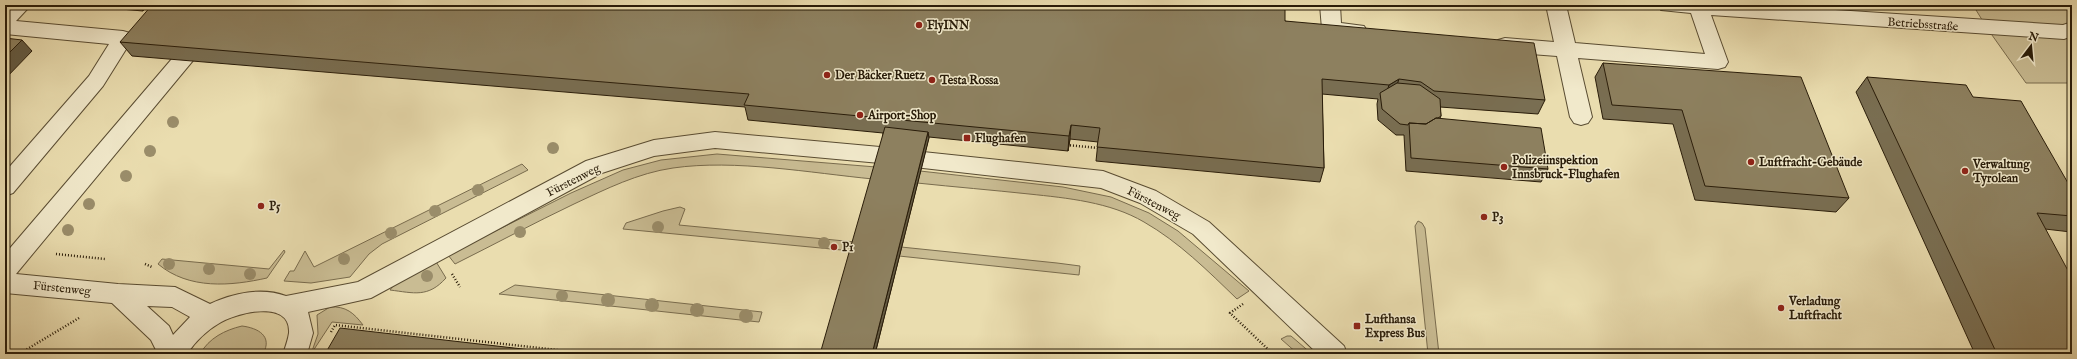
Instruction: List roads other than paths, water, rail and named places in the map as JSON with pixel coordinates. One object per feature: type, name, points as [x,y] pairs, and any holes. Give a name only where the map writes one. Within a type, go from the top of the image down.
[{"type":"street","points":[[5,21],[21,5]]},
{"type":"street","points":[[5,270],[229,5]]},
{"type":"street","points":[[1330,5],[1332,28],[1378,33]]},
{"type":"street","points":[[1556,5],[1581,117]]},
{"type":"street","name":"Betriebsstraße","points":[[1668,5],[1987,28],[2064,32],[2072,29]]},
{"type":"street","points":[[1487,43],[1718,62],[1698,7]]},
{"type":"street","points":[[5,27],[123,38],[96,81],[5,187]]},
{"type":"street","name":"Fürstenweg","points":[[287,306],[363,291],[594,168],[654,148],[715,140],[880,155]]},
{"type":"street","name":"Fürstenweg","points":[[923,160],[1103,180],[1148,197],[1201,228],[1335,354]]},
{"type":"street","name":"Fürstenweg","points":[[5,283],[118,294],[175,297],[210,316]]},
{"type":"street","points":[[118,294],[160,333],[170,354]]},
{"type":"street","points":[[174,354],[180,343],[194,328],[210,316],[230,306],[249,301],[267,300],[287,306],[297,315],[302,327],[301,342],[295,354]]},
{"type":"place","name":"FlyINN","points":[[919,25]]},
{"type":"place","name":"Der Bäcker Ruetz","points":[[827,75]]},
{"type":"place","name":"Testa Rossa","points":[[932,80]]},
{"type":"place","name":"Airport-Shop","points":[[860,115]]},
{"type":"place","name":"Flughafen","points":[[967,138]]},
{"type":"place","name":"Luftfracht-Gebäude","points":[[1751,162]]},
{"type":"place","name":"Polizeiinspektion Innsbruck-Flughafen","points":[[1504,167]]},
{"type":"place","name":"Verwaltung Tyrolean","points":[[1965,171]]},
{"type":"place","name":"P5","points":[[261,206]]},
{"type":"place","name":"P3","points":[[1484,217]]},
{"type":"place","name":"P1","points":[[834,247]]},
{"type":"place","name":"Verladung Luftfracht","points":[[1781,308]]},
{"type":"place","name":"Lufthansa Express Bus","points":[[1357,326]]}]
